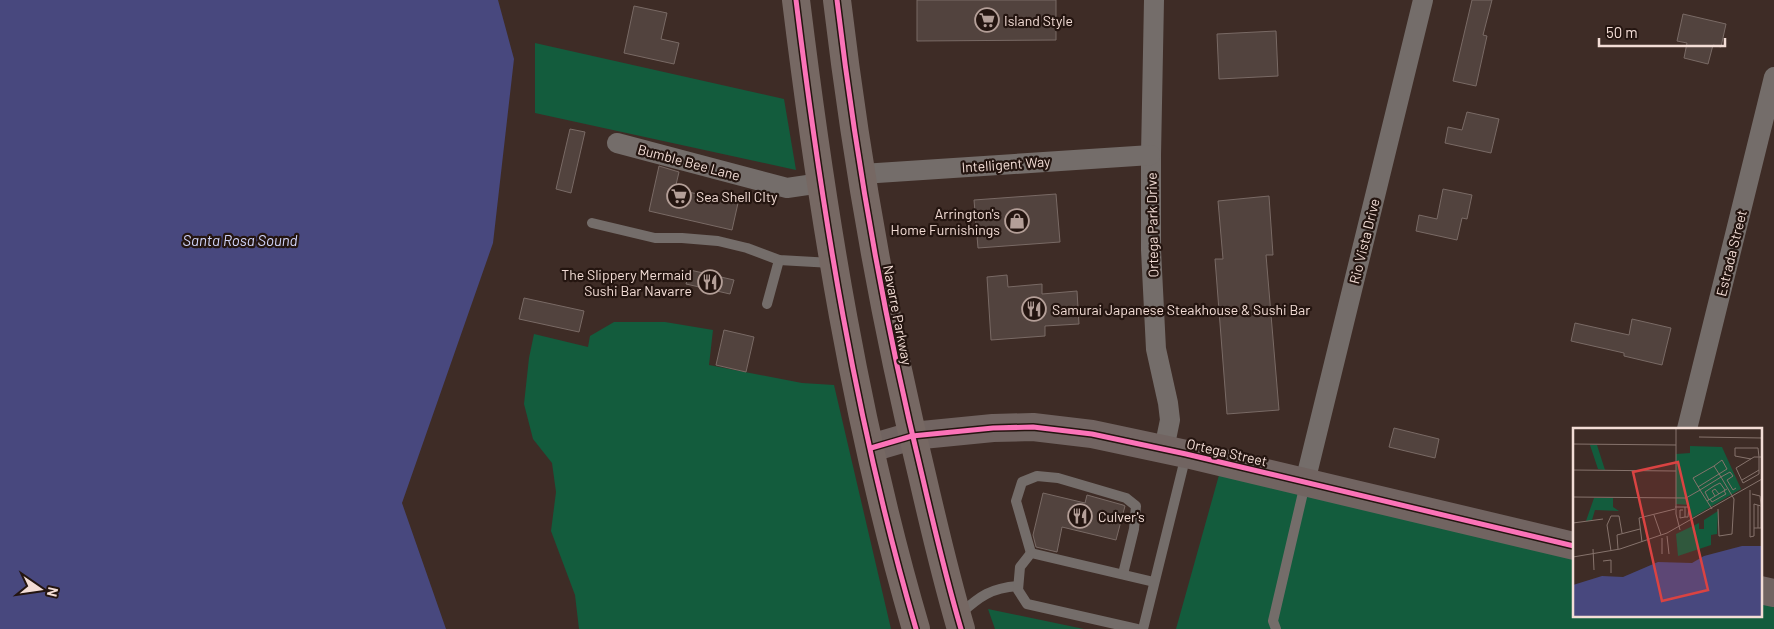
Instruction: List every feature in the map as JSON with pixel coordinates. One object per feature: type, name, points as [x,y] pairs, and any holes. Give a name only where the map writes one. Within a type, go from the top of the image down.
[{"type":"highway","points":[[796,0],[811,120],[833,263],[871,448],[896,558],[916,629]]},
{"type":"highway","name":"Navarre Parkway","points":[[837,0],[843,51],[877,266],[912,436],[959,623]]},
{"type":"street","name":"Ortega Park Drive","points":[[1154,0],[1151,250],[1156,349],[1168,403],[1175,451]]},
{"type":"street","name":"Rio Vista Drive","points":[[1306,482],[1424,0]]},
{"type":"street","name":"Estrada Street","points":[[1688,428],[1774,77]]},
{"type":"street","name":"Bumble Bee Lane","points":[[617,143],[786,188],[821,183]]},
{"type":"street","name":"Intelligent Way","points":[[862,174],[1151,155]]},
{"type":"street","name":"Ortega Street","points":[[871,448],[912,436],[956,430],[1033,427],[1092,434],[1175,451],[1573,546]]},
{"type":"lane","points":[[592,223],[655,238],[718,241],[747,248],[779,260],[833,263]]},
{"type":"lane","points":[[767,304],[779,260]]},
{"type":"lane","points":[[1142,629],[1154,582],[1175,451]]},
{"type":"lane","points":[[1030,553],[1016,501],[1022,482],[1037,476],[1058,478],[1126,498],[1136,506],[1134,529],[1123,574]]},
{"type":"lane","points":[[1276,629],[1273,621],[1306,482]]},
{"type":"lane","points":[[1030,553],[1154,582]]},
{"type":"lane","points":[[1030,553],[1020,567],[1018,586],[1018,590],[1027,604],[1138,629]]},
{"type":"lane","points":[[959,623],[976,599],[999,588],[1018,586]]},
{"type":"green space","points":[[535,43],[784,99],[796,170],[535,113]]},
{"type":"green space","points":[[614,322],[665,322],[713,330],[709,365],[802,383],[834,385],[891,629],[579,629],[575,595],[551,531],[556,492],[552,463],[533,439],[524,404],[529,358],[534,334],[588,347],[590,336]]},
{"type":"green space","points":[[1219,475],[1573,554],[1573,616],[1762,616],[1762,599],[1774,602],[1774,629],[1176,629]]},
{"type":"green space","points":[[988,609],[1084,629],[995,629]]},
{"type":"water","name":"Santa Rosa Sound","points":[[0,0],[498,0],[514,59],[493,243],[402,503],[446,629],[0,629]]},
{"type":"building","name":"Island Style","points":[[917,0],[1056,0],[1056,40],[917,41]]},
{"type":"building","points":[[1472,0],[1492,0],[1483,35],[1487,36],[1476,86],[1453,81]]},
{"type":"building","points":[[634,6],[667,13],[661,39],[679,43],[674,64],[624,53]]},
{"type":"building","points":[[1683,14],[1726,24],[1721,47],[1713,45],[1708,64],[1684,58],[1687,43],[1677,41]]},
{"type":"building","points":[[1276,31],[1278,76],[1219,79],[1217,34]]},
{"type":"building","points":[[1467,112],[1499,119],[1491,153],[1445,143],[1448,127],[1462,130]]},
{"type":"building","points":[[570,129],[585,132],[571,193],[556,189]]},
{"type":"building","name":"Sea Shell CIty","points":[[659,166],[679,172],[675,189],[738,203],[732,230],[649,211]]},
{"type":"building","points":[[1443,189],[1472,195],[1467,219],[1462,218],[1457,240],[1416,231],[1419,215],[1437,219]]},
{"type":"building","name":"Arrington's Home Furnishings","points":[[1056,194],[1060,242],[978,248],[974,200]]},
{"type":"building","points":[[1269,196],[1273,255],[1266,255],[1279,410],[1227,414],[1215,259],[1223,259],[1218,201]]},
{"type":"building","name":"The Slippery Mermaid Sushi Bar Navarre","points":[[690,270],[734,280],[730,294],[686,284]]},
{"type":"building","name":"Samurai Japanese Steakhouse & Sushi Bar","points":[[1007,275],[1008,287],[1042,284],[1042,294],[1077,291],[1079,324],[1045,326],[1045,336],[991,340],[987,277]]},
{"type":"building","points":[[524,298],[584,311],[579,332],[519,319]]},
{"type":"building","points":[[1632,319],[1671,328],[1662,365],[1624,356],[1624,353],[1571,341],[1575,323],[1629,335]]},
{"type":"building","points":[[724,330],[754,337],[746,372],[716,365]]},
{"type":"building","points":[[1394,428],[1439,439],[1435,458],[1389,447]]},
{"type":"building","name":"Culver's","points":[[1043,493],[1085,503],[1087,495],[1125,506],[1116,540],[1062,527],[1057,552],[1036,547],[1033,535]]},
{"type":"cycle path","points":[[796,0],[817,159],[843,317],[876,474],[916,629]]},
{"type":"cycle path","points":[[837,0],[862,179],[883,298],[931,514],[961,629]]},
{"type":"cycle path","points":[[871,448],[912,436],[993,428],[1033,427],[1092,434],[1186,454],[1573,546]]},
{"type":"place","name":"Island Style","points":[[987,20]]},
{"type":"place","name":"Sea Shell CIty","points":[[679,196]]},
{"type":"place","name":"Arrington's Home Furnishings","points":[[1017,221]]},
{"type":"place","name":"The Slippery Mermaid Sushi Bar Navarre","points":[[710,282]]},
{"type":"place","name":"Samurai Japanese Steakhouse & Sushi Bar","points":[[1034,309]]},
{"type":"place","name":"Culver's","points":[[1080,516]]}]
